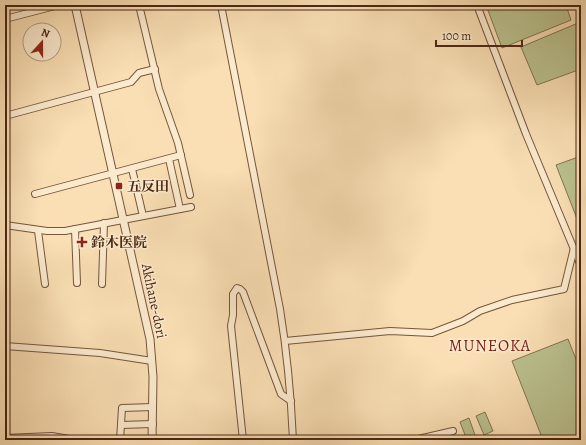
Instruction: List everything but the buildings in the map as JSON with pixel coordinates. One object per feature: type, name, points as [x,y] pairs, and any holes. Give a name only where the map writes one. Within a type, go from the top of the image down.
[{"type":"street","points":[[5,19],[59,5]]},
{"type":"street","name":"Akihane-dori","points":[[75,5],[145,316],[152,361],[152,440]]},
{"type":"street","points":[[139,5],[159,89],[181,155],[190,195]]},
{"type":"street","points":[[221,5],[285,341],[293,440]]},
{"type":"street","points":[[477,5],[526,134],[581,266]]},
{"type":"street","points":[[5,116],[131,82],[140,73],[155,69]]},
{"type":"street","points":[[35,194],[181,155]]},
{"type":"street","points":[[169,159],[180,209]]},
{"type":"street","points":[[132,169],[143,216]]},
{"type":"street","points":[[5,225],[38,230],[65,231],[191,207]]},
{"type":"street","points":[[102,284],[104,223]]},
{"type":"street","points":[[75,229],[77,283]]},
{"type":"street","points":[[38,230],[45,284]]},
{"type":"street","points":[[285,341],[390,331],[432,333],[512,300],[564,289],[574,248]]},
{"type":"street","points":[[243,440],[231,326],[234,315],[233,294],[237,288],[243,292],[281,394],[291,401]]},
{"type":"street","points":[[5,346],[100,353],[152,361]]},
{"type":"street","points":[[120,440],[122,408],[153,407]]},
{"type":"street","points":[[121,425],[153,424]]},
{"type":"street","points":[[414,440],[453,431]]},
{"type":"street","points":[[5,438],[52,436],[75,440]]},
{"type":"green space","points":[[486,5],[566,5],[571,20],[502,48]]},
{"type":"green space","points":[[578,23],[581,28],[581,69],[537,85],[521,47]]},
{"type":"green space","points":[[581,156],[581,229],[556,165]]},
{"type":"green space","points":[[568,339],[581,372],[581,433],[563,440],[543,440],[512,361]]},
{"type":"green space","points":[[485,412],[493,431],[484,435],[476,416]]},
{"type":"green space","points":[[469,418],[476,438],[467,440],[460,422]]},
{"type":"place","name":"五反田","points":[[119,186]]},
{"type":"place","name":"鈴木医院","points":[[82,242]]},
{"type":"district","name":"MUNEOKA","points":[[490,346]]}]
